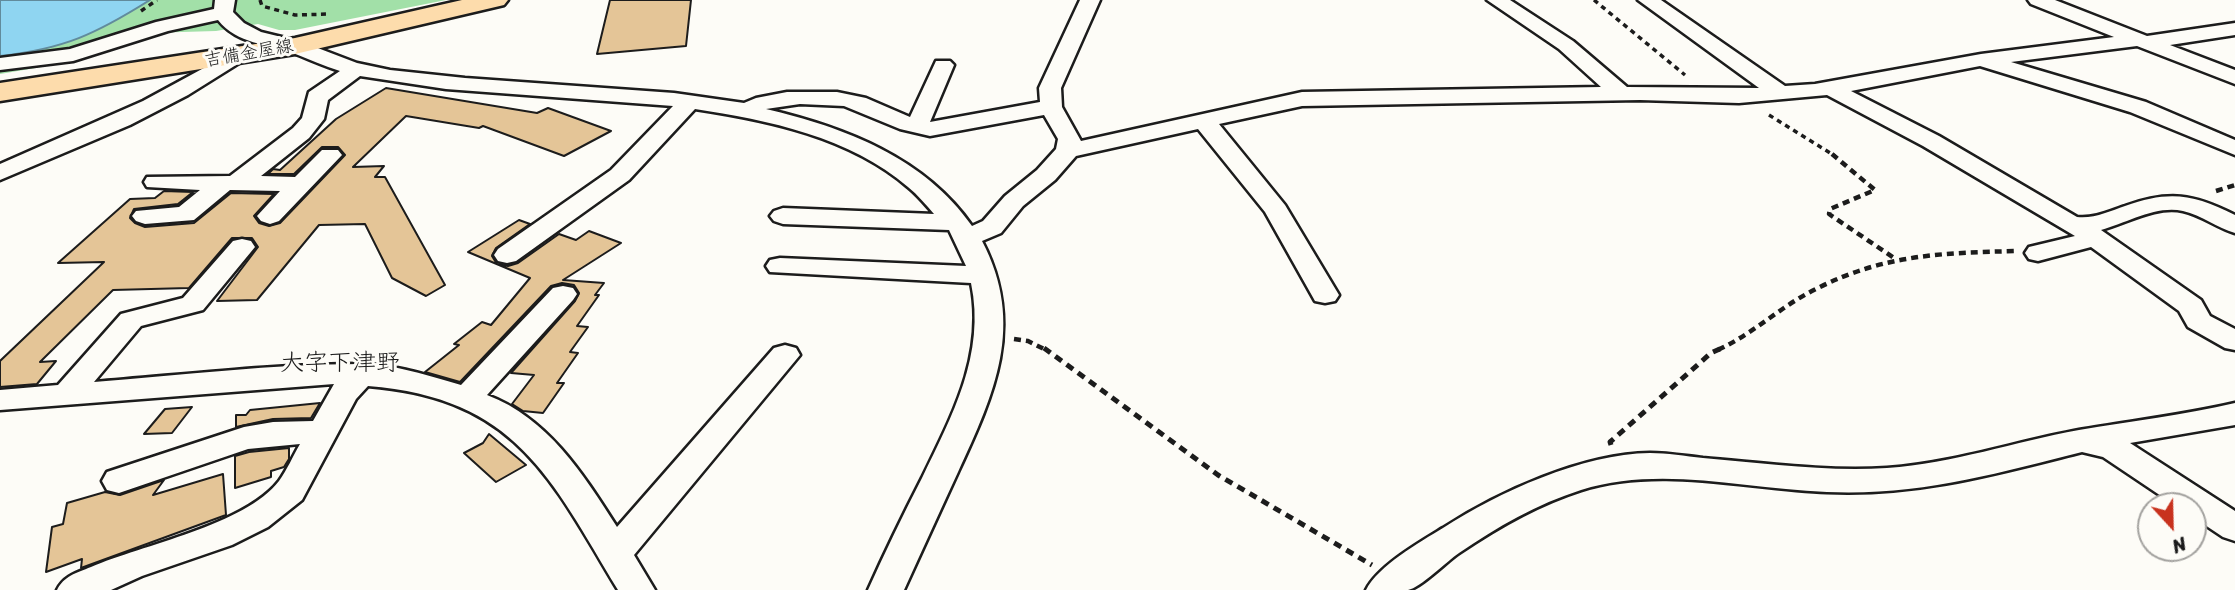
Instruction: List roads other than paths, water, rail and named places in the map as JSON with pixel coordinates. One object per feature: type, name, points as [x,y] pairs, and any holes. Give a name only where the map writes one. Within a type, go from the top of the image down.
[{"type":"main road","name":"吉備金屋線","points":[[0,92],[237,57],[495,0]]},
{"type":"street","points":[[783,216],[962,231],[992,228],[1014,201],[1046,175],[1068,151],[1070,139],[1051,107],[1050,88],[1090,0]]},
{"type":"street","points":[[1497,0],[1566,45],[1622,93]]},
{"type":"street","points":[[1648,0],[1780,93]]},
{"type":"street","points":[[2038,0],[2235,78]]},
{"type":"street","points":[[0,64],[73,55],[224,6],[239,29],[266,41],[294,46],[357,69],[450,84],[689,102],[746,110],[827,132],[891,163],[930,193],[962,231],[982,275],[989,308],[989,336],[974,403],[886,590]]},
{"type":"street","points":[[1068,151],[1302,100],[1622,93],[1738,96],[1780,93],[1831,89],[1981,60],[2235,29]]},
{"type":"street","points":[[0,173],[94,134],[202,80],[237,57]]},
{"type":"street","points":[[1981,60],[2039,80],[2138,107],[2235,148]]},
{"type":"street","points":[[917,127],[943,65]]},
{"type":"street","points":[[145,216],[185,215],[301,133],[313,120],[317,97],[357,69]]},
{"type":"street","points":[[1831,89],[1931,141],[2085,232],[2192,306],[2198,321],[2235,341]]},
{"type":"street","points":[[746,110],[752,105],[775,100],[843,99],[917,127],[947,127],[1051,107]]},
{"type":"street","points":[[507,255],[621,175],[689,102]]},
{"type":"street","points":[[1203,120],[1276,210],[1325,295]]},
{"type":"street","points":[[270,216],[330,155]]},
{"type":"street","points":[[156,182],[301,184]]},
{"type":"street","points":[[2038,253],[2085,232],[2170,202],[2199,208],[2235,225]]},
{"type":"street","points":[[68,394],[131,320],[193,304],[242,247]]},
{"type":"street","points":[[780,266],[982,275]]},
{"type":"street","points":[[467,397],[563,294]]},
{"type":"street","points":[[614,554],[785,355]]},
{"type":"street","points":[[75,590],[130,566],[220,536],[256,518],[290,491],[344,393],[362,374]]},
{"type":"street","points":[[0,400],[262,377],[362,374],[428,385],[467,397],[504,416],[534,439],[559,467],[637,590]]},
{"type":"street","points":[[1391,585],[1446,542],[1514,501],[1622,468],[1649,465],[1827,480],[1885,480],[1949,473],[2121,432],[2198,423],[2235,414]]},
{"type":"street","points":[[119,481],[244,438],[273,433],[324,432]]},
{"type":"street","points":[[2082,441],[2113,448],[2235,528]]},
{"type":"water","points":[[0,0],[150,0],[79,38],[43,49],[0,56]]},
{"type":"district","name":"大字下津野","points":[[340,364]]}]
